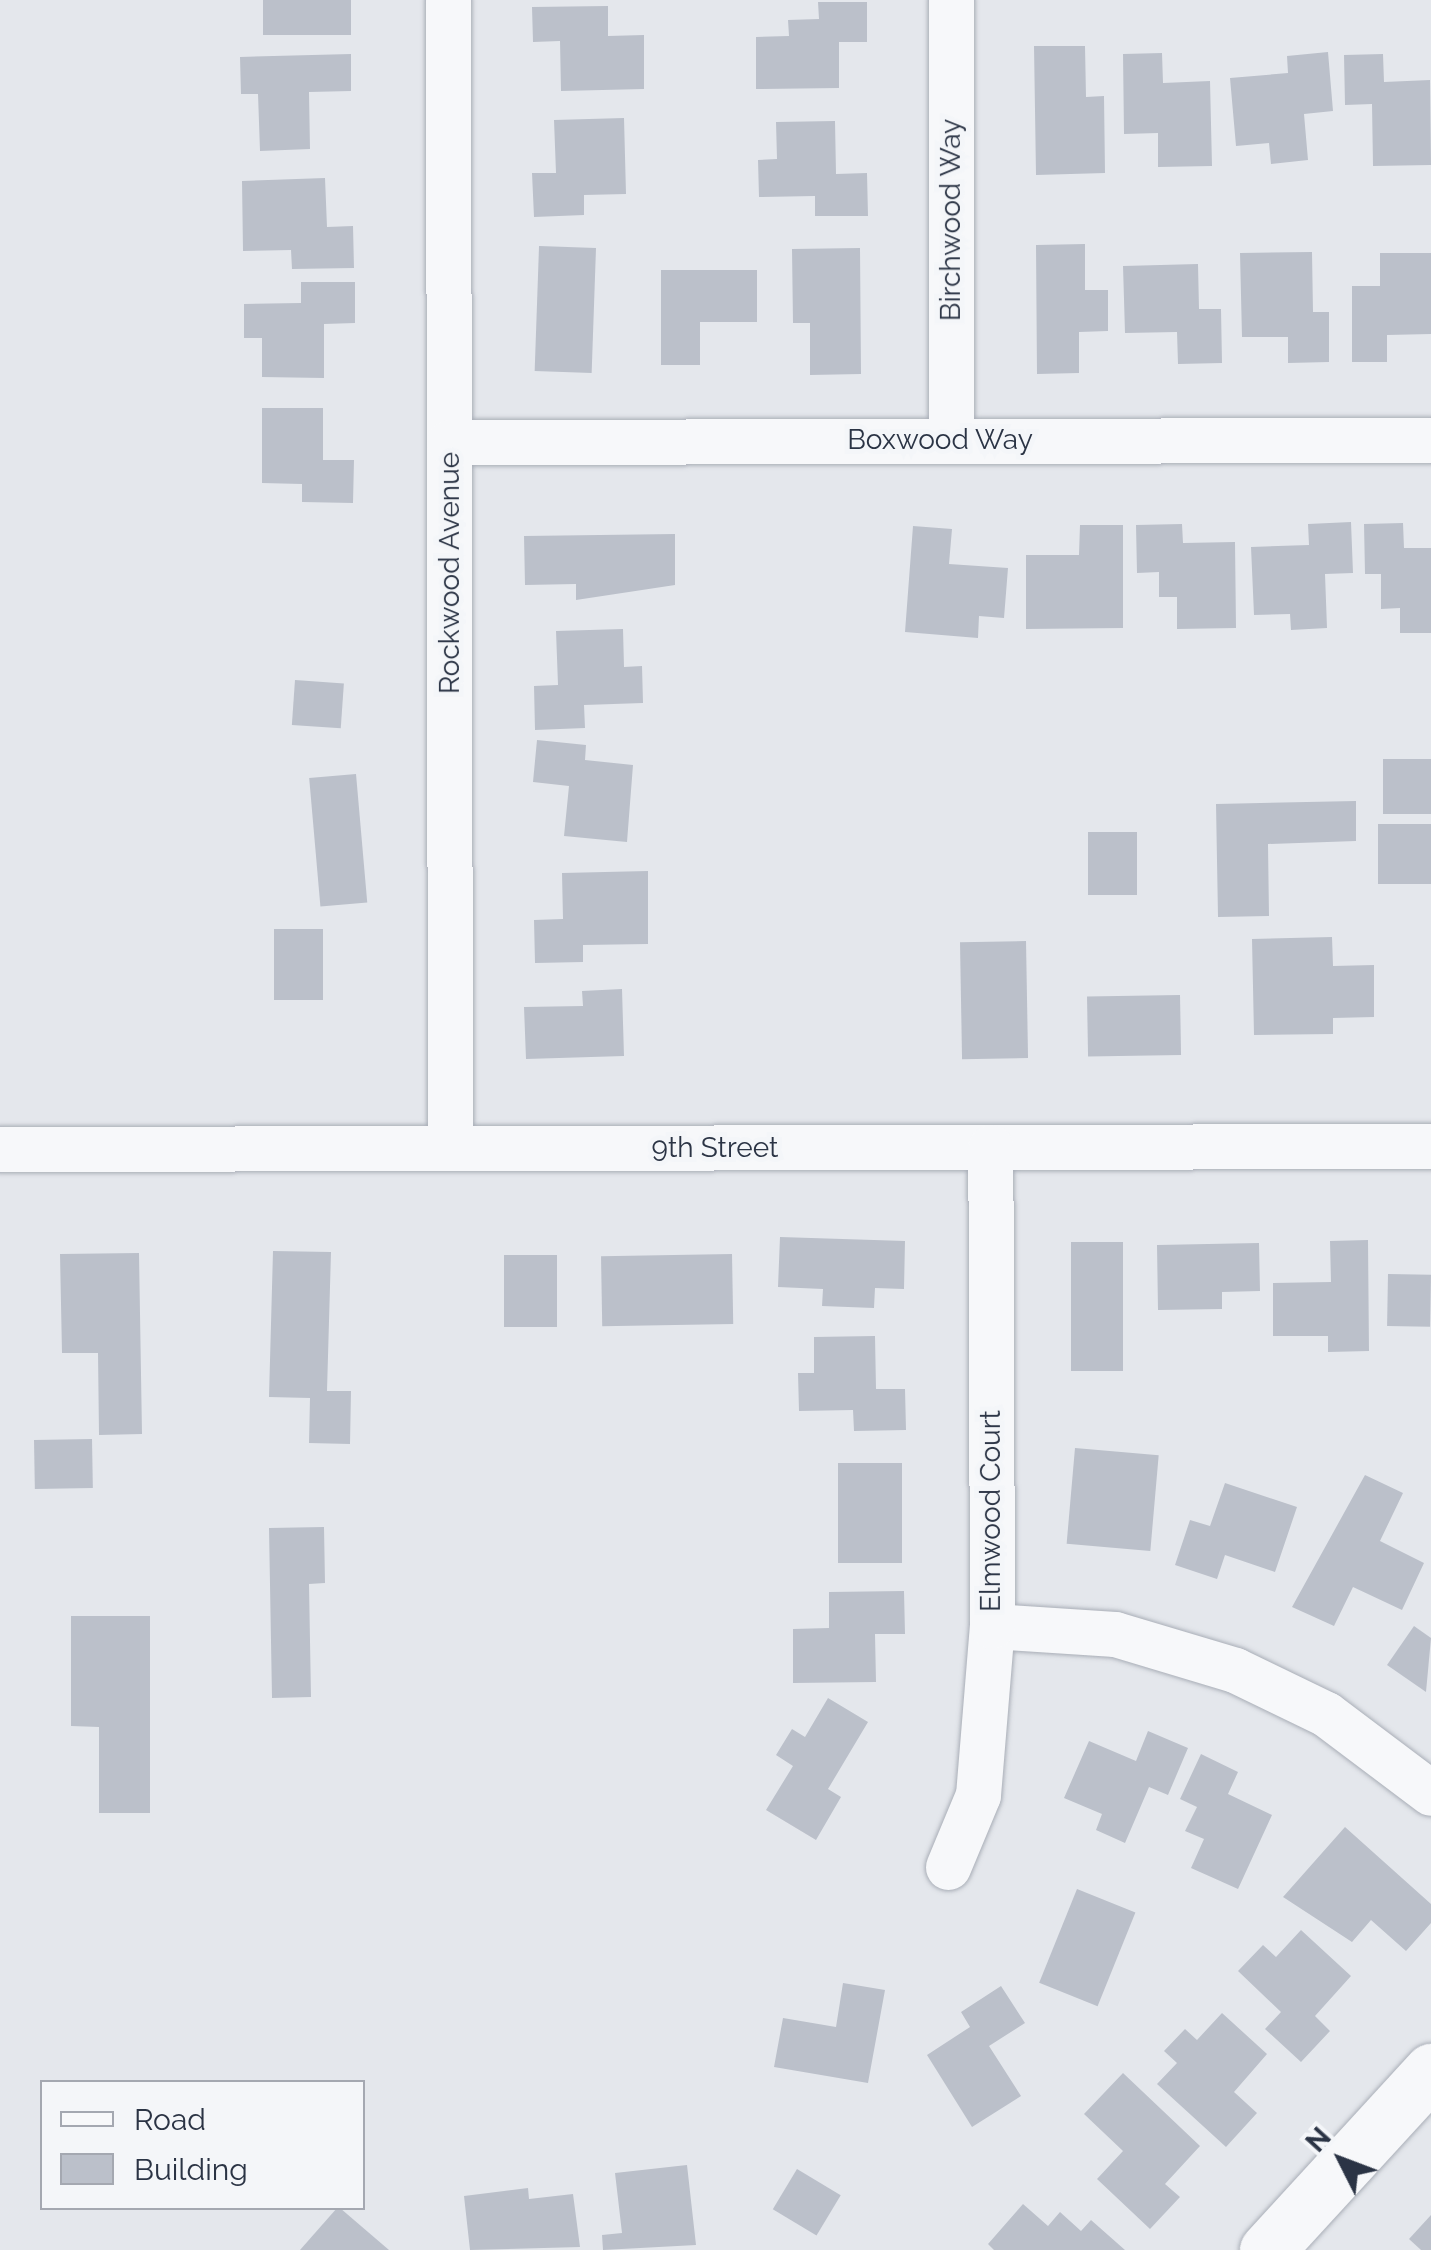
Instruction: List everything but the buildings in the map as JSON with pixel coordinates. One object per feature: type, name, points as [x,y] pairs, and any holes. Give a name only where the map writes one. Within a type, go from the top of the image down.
[{"type":"street","name":"Rockwood Avenue","points":[[448,0],[450,1147]]},
{"type":"street","name":"Birchwood Way","points":[[950,0],[951,440]]},
{"type":"street","name":"Boxwood Way","points":[[449,442],[1431,440]]},
{"type":"street","name":"9th Street","points":[[0,1149],[1431,1146]]},
{"type":"street","name":"Elmwood Court","points":[[948,1867],[978,1795],[992,1626],[990,1147]]},
{"type":"street","points":[[992,1626],[1115,1634],[1236,1670],[1326,1714],[1431,1793]]},
{"type":"street","points":[[1267,2250],[1431,2070]]}]
